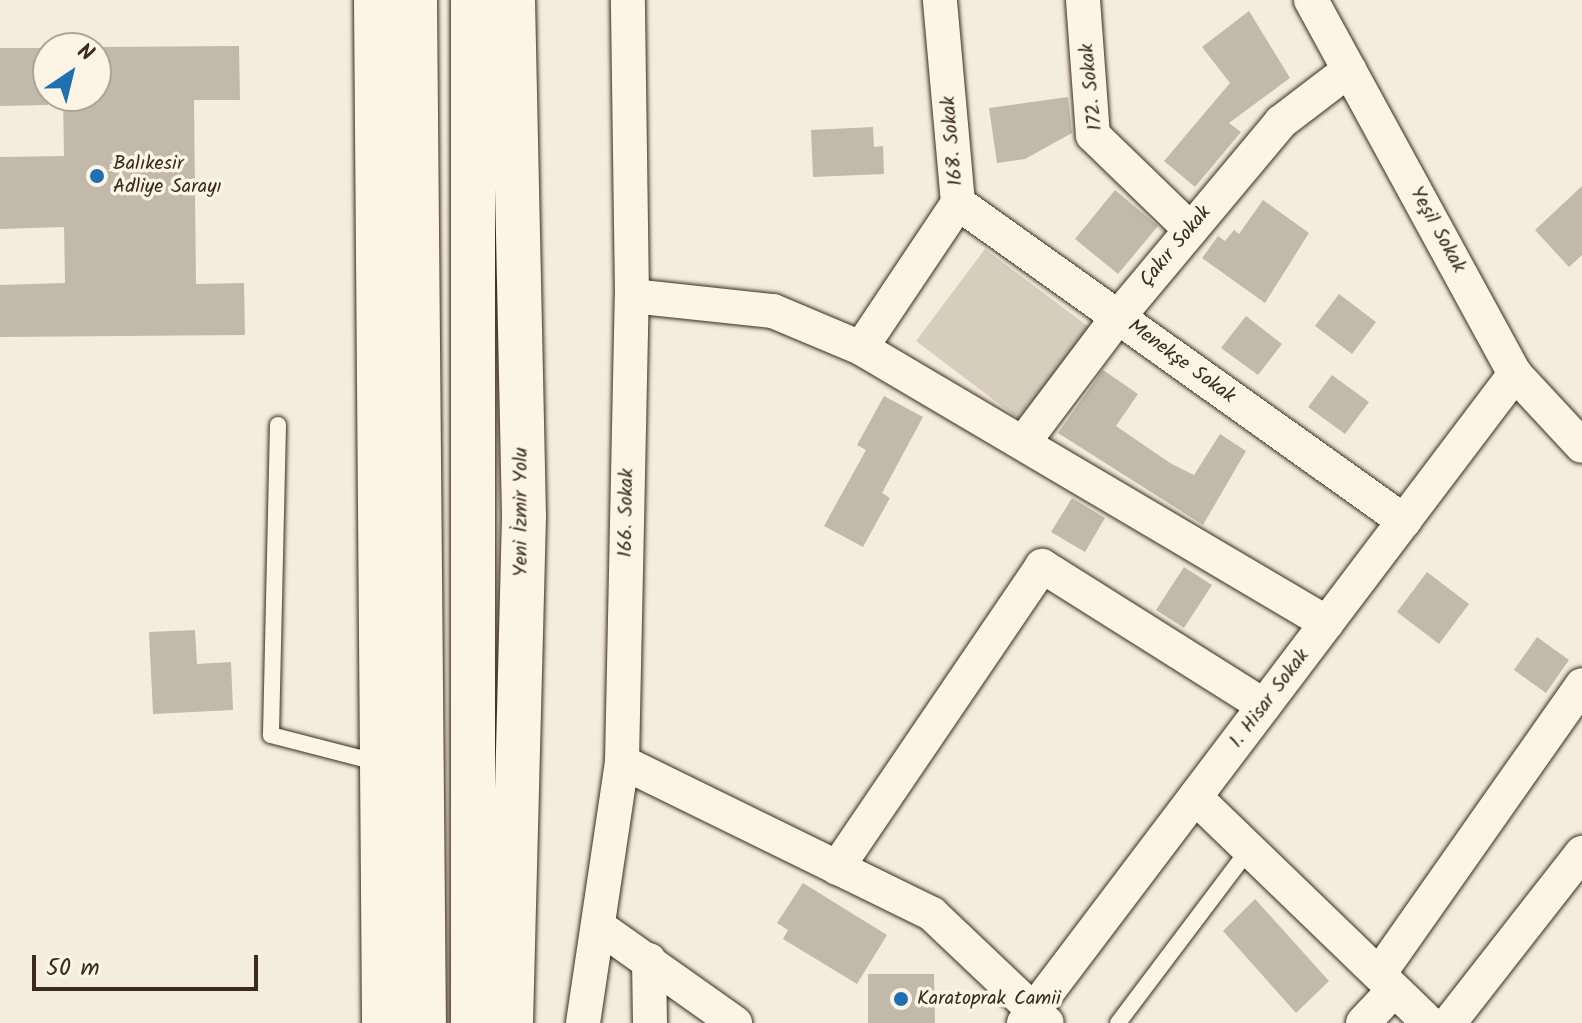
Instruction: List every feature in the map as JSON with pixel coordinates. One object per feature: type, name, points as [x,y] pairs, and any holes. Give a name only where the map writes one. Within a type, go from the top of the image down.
[{"type":"highway","points":[[376,0],[384,1023]]},
{"type":"highway","points":[[415,0],[424,1023]]},
{"type":"highway","points":[[473,0],[468,961],[473,1023]]},
{"type":"highway","name":"Yeni İzmir Yolu","points":[[511,1023],[524,516],[513,0]]},
{"type":"street","name":"166. Sokak","points":[[583,1023],[622,762],[632,296],[628,0]]},
{"type":"street","name":"168. Sokak","points":[[861,348],[958,203],[940,0]]},
{"type":"street","name":"172. Sokak","points":[[1083,0],[1093,135],[1191,230]]},
{"type":"street","name":"Yeşil Sokak","points":[[1311,0],[1515,374],[1582,446]]},
{"type":"street","name":"Çakır Sokak","points":[[1023,443],[1118,317],[1281,122],[1349,70]]},
{"type":"street","name":"Menekşe Sokak","points":[[958,203],[1404,521]]},
{"type":"street","points":[[632,296],[773,311],[861,348],[1327,623]]},
{"type":"street","name":"1. Hisar Sokak","points":[[1035,1018],[1195,797],[1515,374]]},
{"type":"street","points":[[837,868],[1042,566],[1264,706]]},
{"type":"street","points":[[1363,1023],[1386,982],[1582,685]]},
{"type":"street","points":[[622,762],[932,914],[1035,1018]]},
{"type":"street","points":[[1195,797],[1429,1023]]},
{"type":"street","points":[[1449,1023],[1582,853]]},
{"type":"street","points":[[598,926],[735,1023]]},
{"type":"street","points":[[649,960],[650,1023]]},
{"type":"lane","points":[[278,425],[271,735],[381,763]]},
{"type":"lane","points":[[1118,1023],[1249,849]]},
{"type":"shaded area","points":[[985,249],[1089,327],[1019,419],[916,341]]},
{"type":"building","points":[[1249,11],[1290,78],[1229,123],[1241,132],[1195,187],[1164,161],[1230,83],[1202,47]]},
{"type":"building","name":"Balıkesir Adliye Sarayı","points":[[239,46],[240,100],[194,100],[196,284],[244,283],[245,335],[0,337],[0,285],[65,283],[64,227],[0,229],[0,157],[64,156],[63,112],[112,112],[112,47]]},
{"type":"building","points":[[0,48],[32,48],[32,105],[0,106]]},
{"type":"building","points":[[1068,97],[1072,133],[1025,159],[997,163],[989,108]]},
{"type":"building","points":[[873,127],[874,147],[883,146],[884,174],[813,177],[811,130]]},
{"type":"building","points":[[1582,186],[1582,255],[1569,267],[1535,230]]},
{"type":"building","points":[[1115,190],[1158,226],[1118,274],[1075,239]]},
{"type":"building","points":[[1263,200],[1309,233],[1265,303],[1202,258],[1218,236],[1225,241],[1234,230],[1239,234]]},
{"type":"building","points":[[1339,294],[1376,322],[1352,354],[1315,326]]},
{"type":"building","points":[[1246,316],[1282,344],[1258,375],[1221,348]]},
{"type":"building","points":[[1103,370],[1138,394],[1116,426],[1170,463],[1194,475],[1220,434],[1246,451],[1203,525],[1058,433]]},
{"type":"building","points":[[1332,375],[1369,402],[1345,434],[1308,407]]},
{"type":"building","points":[[884,396],[923,417],[882,493],[890,498],[863,547],[824,526],[866,450],[857,445]]},
{"type":"building","points":[[1072,498],[1105,518],[1085,552],[1051,532]]},
{"type":"building","points":[[1184,567],[1212,585],[1184,628],[1156,610]]},
{"type":"building","points":[[1427,572],[1469,604],[1439,644],[1397,612]]},
{"type":"building","points":[[195,630],[197,664],[231,662],[233,710],[153,714],[149,632]]},
{"type":"building","points":[[1537,637],[1569,660],[1546,693],[1514,670]]},
{"type":"building","points":[[803,883],[887,935],[857,984],[783,939],[788,930],[777,923]]},
{"type":"building","points":[[1255,899],[1329,981],[1296,1013],[1223,931]]},
{"type":"building","name":"Karatoprak Camii","points":[[868,974],[934,974],[935,1023],[868,1023]]},
{"type":"place","name":"Balıkesir Adliye Sarayı","points":[[97,176]]},
{"type":"place","name":"Karatoprak Camii","points":[[901,999]]}]
